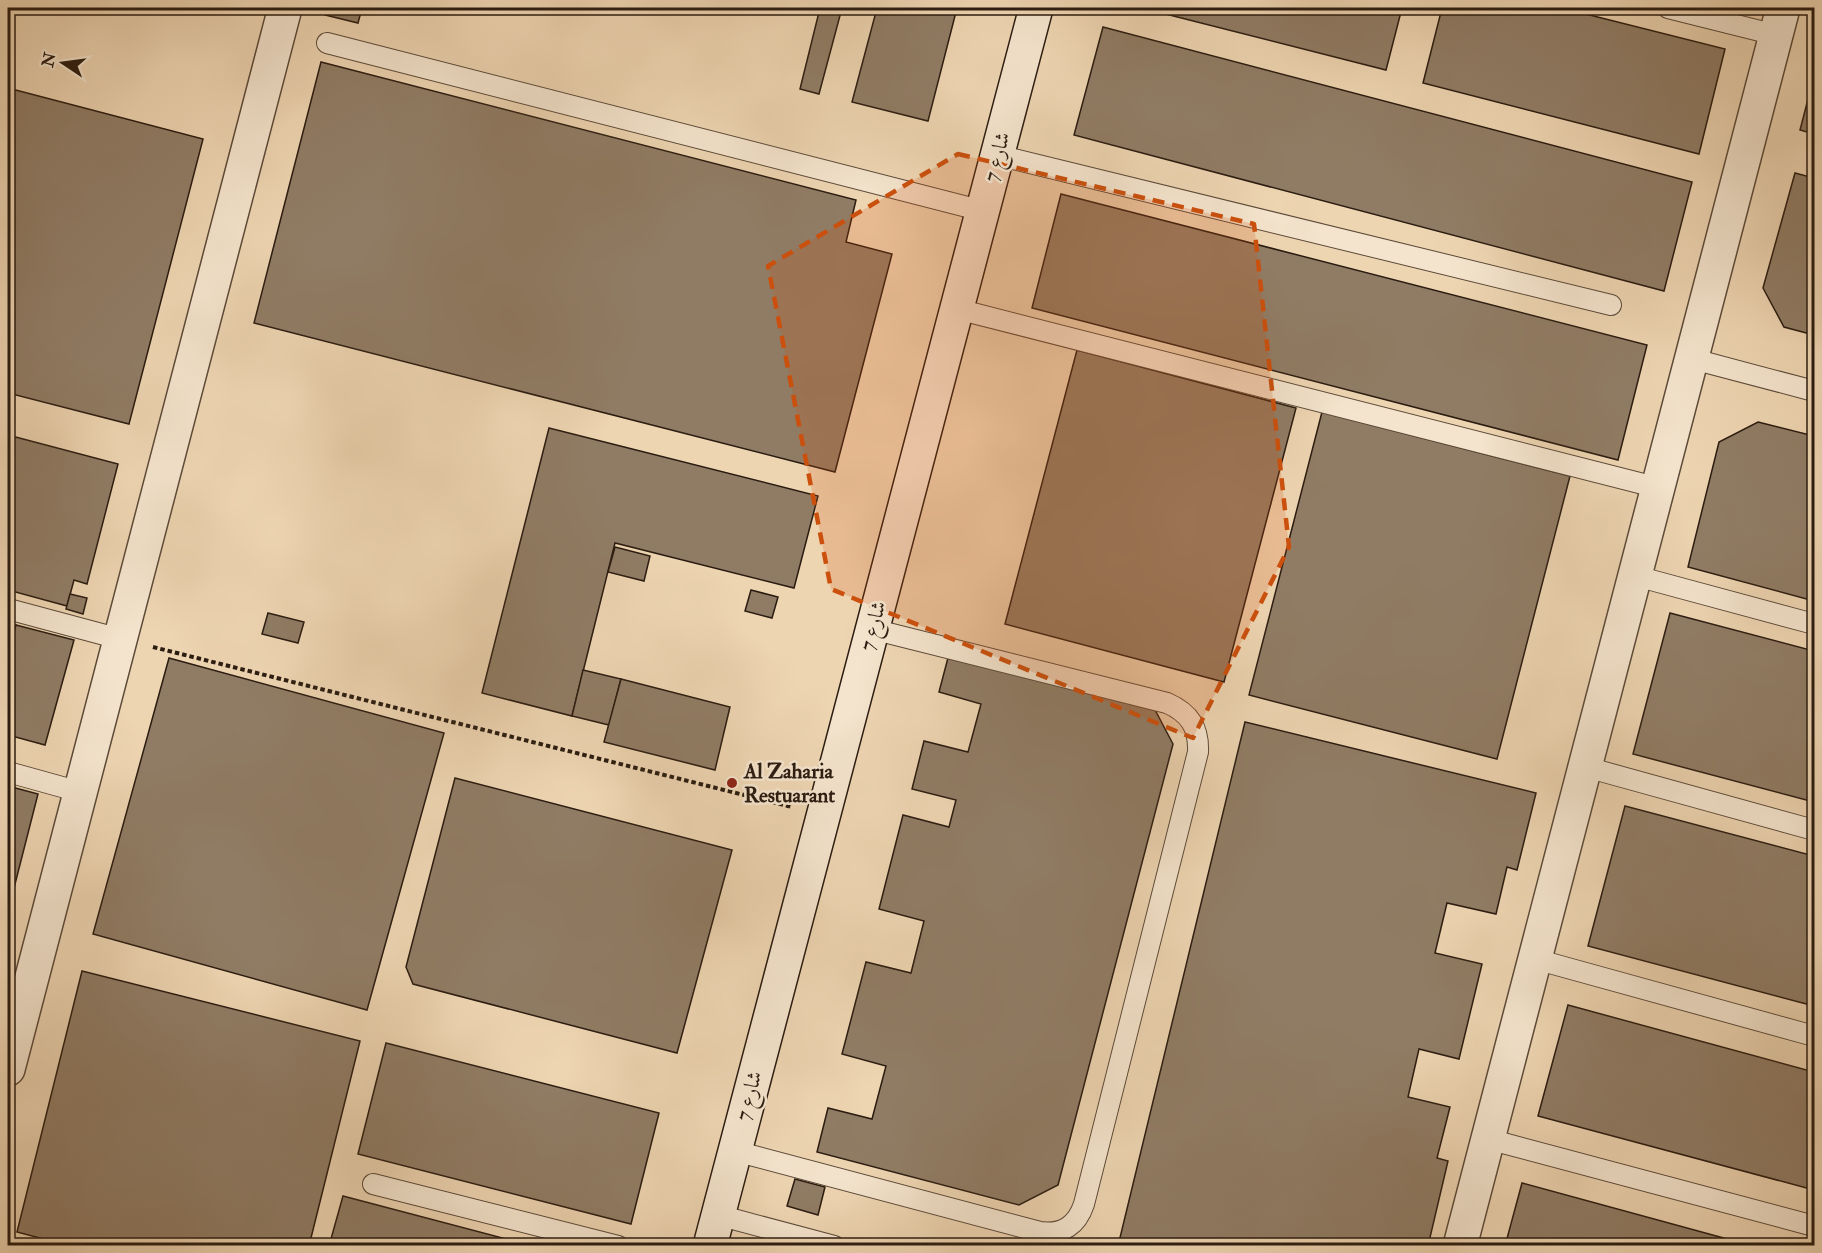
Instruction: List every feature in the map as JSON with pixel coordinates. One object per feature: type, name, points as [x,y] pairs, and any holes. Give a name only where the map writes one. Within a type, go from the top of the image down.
[{"type":"street","points":[[9,1060],[285,8]]},
{"type":"street","name":"شارع 7","points":[[714,1230],[1036,8]]},
{"type":"street","points":[[1460,1245],[1780,21]]},
{"type":"lane","points":[[1668,8],[1780,21]]},
{"type":"lane","points":[[327,43],[983,211]]},
{"type":"lane","points":[[997,155],[1611,305]]},
{"type":"lane","points":[[957,309],[1659,488]]},
{"type":"lane","points":[[1693,359],[1815,391]]},
{"type":"lane","points":[[1636,576],[1815,624]]},
{"type":"lane","points":[[8,609],[120,639]]},
{"type":"lane","points":[[735,1151],[1050,1234],[1071,1226],[1077,1220],[1084,1204],[1198,752],[1197,730],[1184,712],[1167,703],[872,629]]},
{"type":"lane","points":[[1586,767],[1815,830]]},
{"type":"lane","points":[[8,772],[80,792]]},
{"type":"lane","points":[[1535,959],[1815,1036]]},
{"type":"lane","points":[[1488,1138],[1815,1226]]},
{"type":"lane","points":[[373,1184],[618,1245]]},
{"type":"lane","points":[[714,1230],[834,1245]]},
{"type":"path","points":[[120,639],[824,815]]},
{"type":"highlighted area","points":[[958,154],[1254,224],[1289,547],[1193,738],[831,589],[768,266]]},
{"type":"building","points":[[327,8],[362,8],[358,23],[325,15]]},
{"type":"building","points":[[820,8],[842,8],[819,94],[800,89]]},
{"type":"building","points":[[877,8],[957,8],[928,121],[852,102]]},
{"type":"building","points":[[1142,8],[1402,8],[1386,70]]},
{"type":"building","points":[[1442,8],[1562,8],[1725,49],[1699,154],[1423,83]]},
{"type":"building","points":[[1103,27],[1692,182],[1664,291],[1074,135]]},
{"type":"building","points":[[321,62],[856,200],[846,242],[892,254],[835,472],[254,323]]},
{"type":"building","points":[[1814,76],[1814,134],[1800,130]]},
{"type":"building","points":[[8,88],[203,139],[129,424],[8,393]]},
{"type":"building","points":[[1795,173],[1814,178],[1814,335],[1784,327],[1763,288]]},
{"type":"building","points":[[1061,194],[1647,345],[1618,460],[1032,308]]},
{"type":"building","points":[[1077,350],[1296,408],[1224,682],[1005,624]]},
{"type":"building","points":[[1322,412],[1570,476],[1497,759],[1249,695]]},
{"type":"building","points":[[1758,422],[1814,436],[1814,601],[1688,567],[1719,442]]},
{"type":"building","points":[[549,428],[818,496],[794,588],[615,543],[572,716],[482,693]]},
{"type":"building","points":[[8,435],[118,464],[87,584],[74,580],[67,606],[8,590]]},
{"type":"building","points":[[615,547],[650,556],[644,581],[608,572]]},
{"type":"building","points":[[751,590],[778,597],[772,618],[745,611]]},
{"type":"building","points":[[70,594],[87,598],[83,614],[66,609]]},
{"type":"building","points":[[268,613],[304,622],[298,643],[262,634]]},
{"type":"building","points":[[1670,613],[1814,651],[1814,802],[1633,754]]},
{"type":"building","points":[[8,623],[16,625],[8,655]]},
{"type":"building","points":[[16,625],[74,640],[45,745],[8,735],[8,655]]},
{"type":"building","points":[[949,654],[1154,708],[1173,744],[1058,1185],[1019,1205],[817,1152],[828,1108],[872,1119],[886,1066],[842,1054],[866,962],[911,973],[924,921],[879,909],[903,815],[949,827],[956,800],[912,789],[924,741],[968,752],[981,704],[939,692]]},
{"type":"building","points":[[169,658],[444,733],[367,1010],[93,934]]},
{"type":"building","points":[[583,670],[621,679],[609,725],[572,716]]},
{"type":"building","points":[[621,679],[730,707],[715,770],[604,742]]},
{"type":"building","points":[[1245,722],[1536,793],[1517,870],[1507,867],[1496,914],[1447,903],[1435,953],[1482,964],[1459,1059],[1419,1049],[1408,1097],[1450,1107],[1437,1158],[1448,1161],[1428,1246],[1118,1246]]},
{"type":"building","points":[[455,778],[732,850],[677,1053],[413,984],[406,967]]},
{"type":"building","points":[[8,786],[38,794],[13,892],[8,890]]},
{"type":"building","points":[[1625,806],[1814,856],[1814,1006],[1588,946]]},
{"type":"building","points":[[82,971],[360,1041],[309,1246],[70,1246],[17,1232]]},
{"type":"building","points":[[1568,1005],[1814,1072],[1814,1190],[1538,1116]]},
{"type":"building","points":[[386,1043],[659,1113],[631,1224],[358,1154]]},
{"type":"building","points":[[795,1179],[825,1187],[818,1215],[787,1206]]},
{"type":"building","points":[[1522,1183],[1753,1246],[1505,1246]]},
{"type":"building","points":[[343,1196],[533,1246],[329,1246]]},
{"type":"place","name":"Al Zaharia Restuarant","points":[[732,783]]}]
